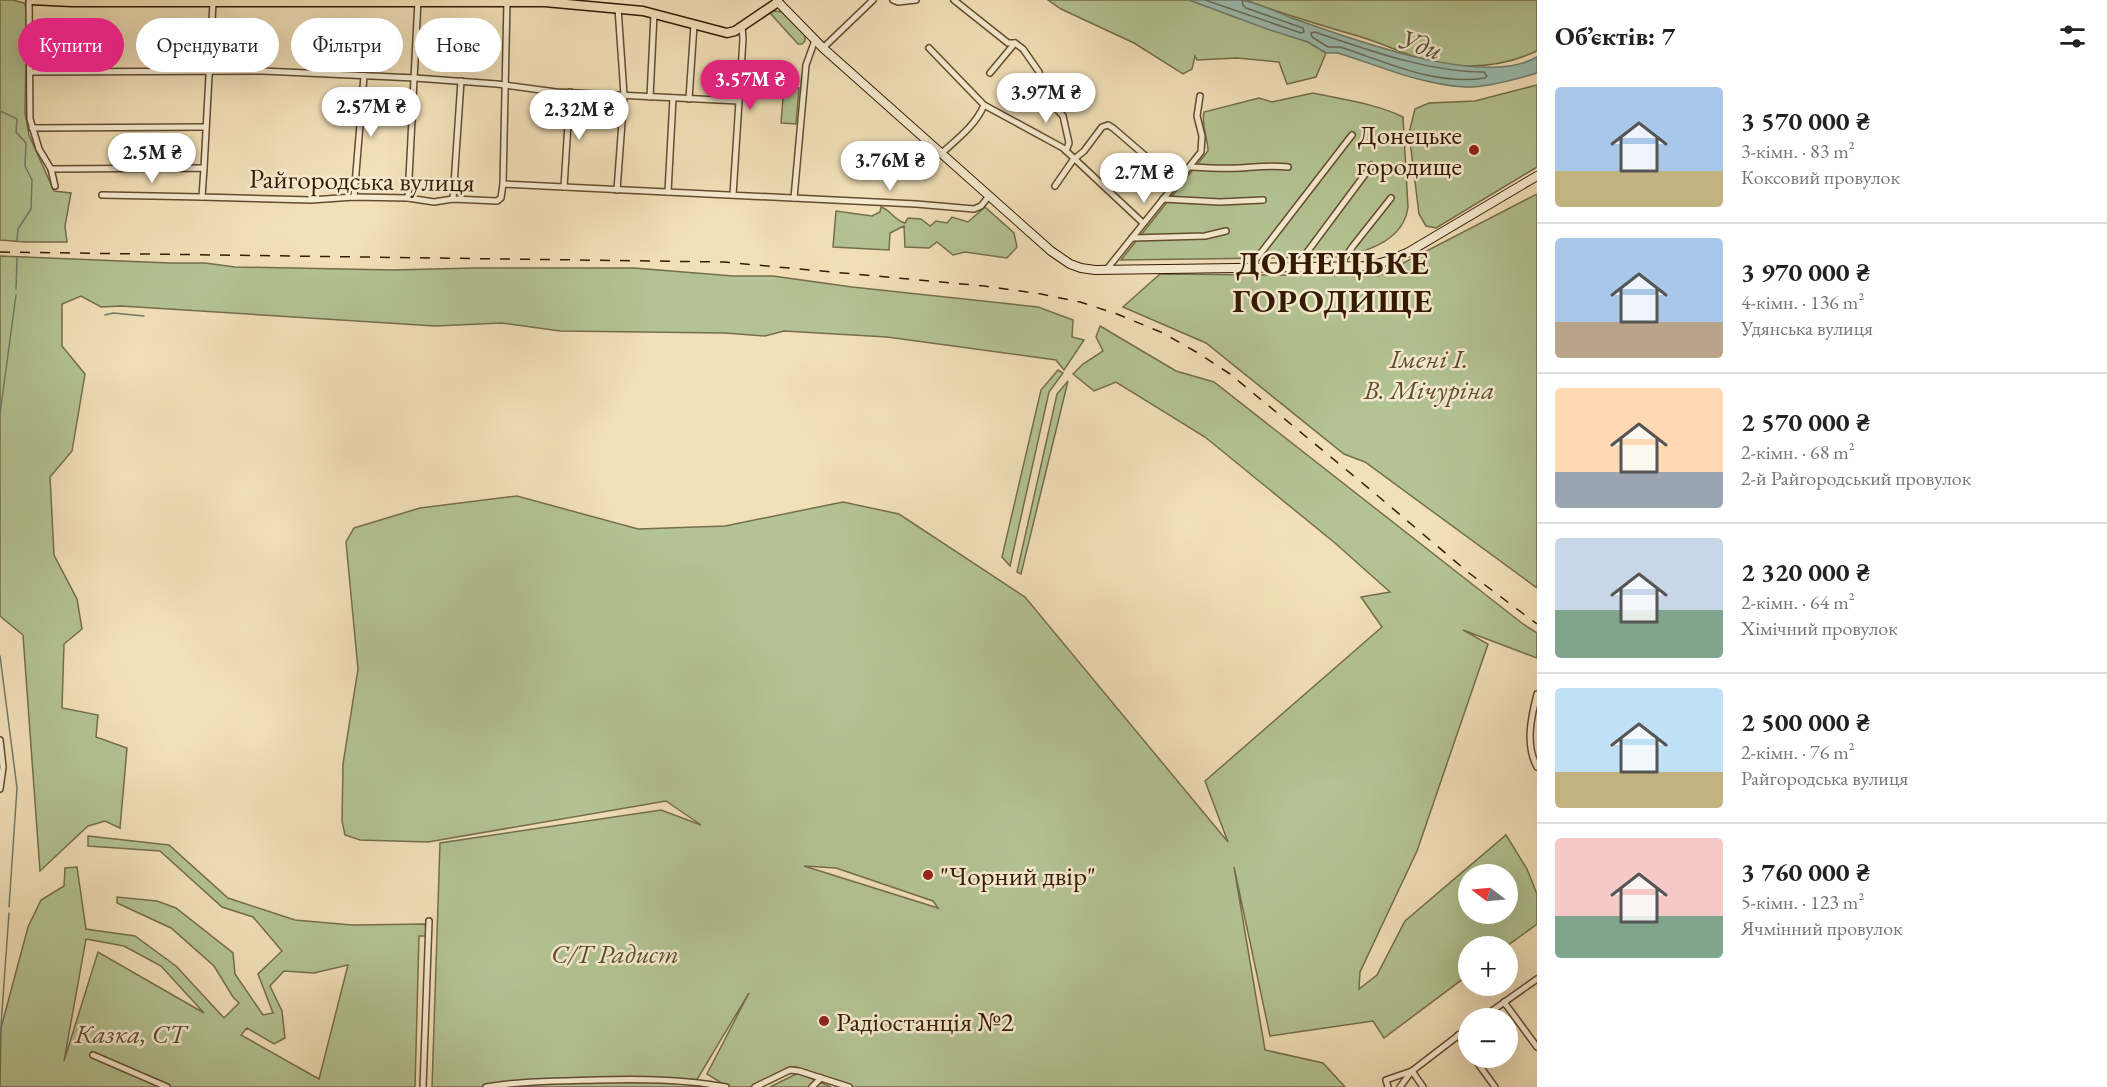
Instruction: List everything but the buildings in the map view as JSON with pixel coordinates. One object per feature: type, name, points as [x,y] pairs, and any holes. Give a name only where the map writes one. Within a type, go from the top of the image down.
[{"type":"main road","points":[[30,0],[70,2],[537,1],[618,8],[654,14],[727,33],[742,27],[778,1],[823,48],[1051,251],[1070,264],[1081,268],[1370,266],[1407,253],[1537,176]]},
{"type":"street","points":[[30,0],[30,18]]},
{"type":"street","points":[[408,198],[418,0]]},
{"type":"street","points":[[823,48],[873,0]]},
{"type":"street","points":[[893,0],[898,2],[916,0]]},
{"type":"street","points":[[954,0],[1008,43],[1023,50],[1040,72],[1047,98],[1063,116],[1069,143],[1066,151]]},
{"type":"street","points":[[503,184],[507,1]]},
{"type":"street","points":[[202,197],[213,2]]},
{"type":"street","points":[[617,190],[624,95],[618,8]]},
{"type":"street","points":[[650,97],[654,14]]},
{"type":"street","points":[[689,99],[694,25]]},
{"type":"street","points":[[733,195],[742,27]]},
{"type":"street","points":[[794,198],[806,65],[815,40]]},
{"type":"street","points":[[990,73],[1014,44]]},
{"type":"street","points":[[929,48],[984,105],[1066,151],[1143,223]]},
{"type":"street","points":[[55,186],[51,169],[39,149],[32,128],[30,72],[263,71],[415,78],[570,92],[739,101]]},
{"type":"street","points":[[354,197],[364,76]]},
{"type":"street","points":[[453,199],[461,81]]},
{"type":"street","points":[[564,187],[570,92]]},
{"type":"street","points":[[1107,269],[1201,153],[1203,146],[1197,116],[1200,96]]},
{"type":"street","points":[[668,192],[673,98]]},
{"type":"street","points":[[942,153],[973,124],[984,105]]},
{"type":"street","points":[[1055,186],[1102,127],[1108,125],[1177,183]]},
{"type":"street","points":[[32,128],[205,127]]},
{"type":"street","points":[[1250,267],[1352,135]]},
{"type":"street","points":[[1191,167],[1241,168],[1258,165],[1288,167]]},
{"type":"street","points":[[1296,267],[1372,165]]},
{"type":"street","points":[[51,169],[204,168]]},
{"type":"street","name":"Райгородська вулиця","points":[[102,195],[312,200],[354,197],[408,198],[434,202],[453,199],[499,200],[503,184],[974,209],[981,206],[989,196]]},
{"type":"street","points":[[1339,266],[1391,198]]},
{"type":"street","points":[[1163,200],[1220,202],[1263,200]]},
{"type":"street","points":[[1132,238],[1205,236],[1226,231]]},
{"type":"street","points":[[1537,694],[1532,713],[1530,739],[1531,755],[1537,767]]},
{"type":"street","points":[[0,740],[3,767],[0,789]]},
{"type":"street","points":[[423,1087],[429,921]]},
{"type":"street","points":[[1496,1008],[1537,979]]},
{"type":"street","points":[[1504,1002],[1537,1047]]},
{"type":"street","points":[[1387,1084],[1412,1071],[1458,1035]]},
{"type":"street","points":[[93,1055],[167,1087]]},
{"type":"street","points":[[1482,1068],[1496,1087]]},
{"type":"street","points":[[755,1087],[790,1070],[849,1087]]},
{"type":"street","points":[[1400,1087],[1412,1071]]},
{"type":"street","points":[[1412,1071],[1423,1087]]},
{"type":"street","points":[[812,1087],[821,1078]]},
{"type":"street","points":[[486,1087],[523,1082],[619,1080],[696,1082],[726,1087]]},
{"type":"street","points":[[556,1087],[561,1081]]},
{"type":"green space","points":[[0,0],[13,0],[24,3],[27,10],[27,18],[18,18],[18,72],[26,72],[25,113],[29,135],[54,191],[71,193],[65,226],[67,242],[0,240]]},
{"type":"green space","points":[[1048,0],[1189,0],[1308,42],[1326,53],[1316,77],[1287,84],[1279,62],[1237,58],[1197,60],[1195,56],[1192,69],[1183,74],[1134,43],[1061,9]]},
{"type":"green space","points":[[1245,0],[1537,0],[1537,51],[1496,64],[1468,66],[1439,63],[1417,58],[1372,40]]},
{"type":"green space","points":[[783,12],[805,35],[805,41],[802,44],[798,44],[770,13]]},
{"type":"green space","name":"Донецьке городище","points":[[1537,85],[1537,167],[1436,228],[1426,226],[1419,214],[1409,133],[1415,109],[1429,103],[1475,101]]},
{"type":"green space","points":[[784,86],[799,88],[796,124],[781,123]]},
{"type":"green space","points":[[1313,93],[1370,105],[1403,117],[1408,207],[1405,218],[1393,235],[1375,247],[1343,257],[1121,260],[1208,151],[1203,121],[1204,112],[1259,98],[1272,102]]},
{"type":"green space","name":"Імені І. В. Мічуріна","points":[[1537,194],[1537,588],[1365,462],[1344,454],[1206,343],[1123,307],[1160,274],[1378,276]]},
{"type":"green space","points":[[881,207],[901,222],[905,223],[908,218],[921,219],[930,226],[936,221],[947,223],[952,217],[968,222],[985,207],[1014,233],[1017,247],[1007,258],[965,252],[953,255],[937,242],[929,248],[905,247],[904,226],[890,233],[889,250],[833,247],[836,211],[872,216],[880,212]]},
{"type":"green space","points":[[0,256],[205,263],[235,267],[394,270],[634,268],[733,276],[773,276],[1038,307],[1073,320],[1072,337],[1084,340],[1064,370],[1056,360],[887,337],[784,331],[765,336],[725,333],[560,331],[502,323],[435,326],[121,306],[101,307],[81,296],[62,304],[62,346],[85,374],[72,451],[50,477],[54,555],[77,599],[82,629],[64,644],[62,708],[98,715],[96,737],[127,748],[120,828],[105,821],[88,826],[40,871],[23,635],[0,616]]},
{"type":"green space","name":"С/Т Радист","points":[[1100,326],[1176,371],[1214,382],[1537,633],[1537,658],[1463,630],[1488,644],[1417,851],[1360,972],[1359,989],[1377,975],[1405,921],[1458,876],[1458,924],[1518,924],[1518,864],[1472,864],[1506,835],[1527,869],[1537,894],[1537,924],[1518,938],[1518,936],[1458,936],[1458,982],[1384,1038],[1373,1021],[1270,1036],[1234,867],[1265,1050],[1323,1063],[1345,1087],[846,1087],[795,1067],[756,1087],[728,1087],[707,1074],[749,993],[696,1081],[704,1087],[432,1087],[440,843],[661,810],[701,825],[666,801],[428,842],[360,840],[345,835],[342,821],[343,764],[358,669],[346,542],[354,528],[420,508],[517,496],[638,529],[725,526],[843,502],[899,514],[1025,597],[1228,842],[1205,781],[1382,627],[1361,597],[1390,592],[1335,543],[1205,437],[1116,382],[1094,391],[1073,374],[1083,364],[1103,351],[1096,337]],"holes":[[[804,866],[836,868],[933,901],[938,908]]]},
{"type":"green space","points":[[1058,370],[1063,373],[1049,392],[1010,566],[1002,557],[1041,390]]},
{"type":"green space","points":[[1068,381],[1021,574],[1017,572],[1057,394]]},
{"type":"green space","name":"Казка, СТ","points":[[88,836],[169,845],[228,898],[295,920],[352,925],[425,924],[427,936],[419,936],[415,1087],[0,1087],[1,1028],[28,927],[41,900],[64,886],[65,868],[77,867],[86,929],[135,936],[176,966],[224,1018],[239,1003],[214,966],[171,928],[117,903],[117,897],[157,901],[176,908],[233,953],[235,974],[263,1015],[273,1013],[258,974],[282,951],[253,917],[222,907],[160,851],[88,846]],"holes":[[[86,939],[124,946],[161,966],[204,1013],[98,952],[64,1061]],[[348,965],[319,1079],[241,1035],[247,1028],[274,1044],[285,1038],[282,1011],[270,986],[284,971],[314,973]]]},
{"type":"green space","points":[[798,1073],[831,1087],[770,1087]]},
{"type":"water","points":[[1189,0],[1246,1],[1381,48],[1451,64],[1484,67],[1513,65],[1537,57],[1537,73],[1501,83],[1472,87],[1431,82],[1338,53],[1326,53],[1308,42]]},
{"type":"waterway","points":[[0,111],[17,119],[16,132],[26,143],[25,166],[32,180],[31,209],[18,229],[17,241]]},
{"type":"waterway","points":[[16,289],[17,258]]},
{"type":"waterway","points":[[0,414],[16,295]]},
{"type":"waterway","points":[[105,315],[113,313],[144,316]]},
{"type":"waterway","points":[[0,656],[17,788],[9,907]]},
{"type":"waterway","points":[[0,1040],[9,913]]},
{"type":"railway","points":[[0,252],[724,262],[984,286],[1080,302],[1163,333],[1230,374],[1469,573],[1537,624]]},
{"type":"place","name":"Донецьке городище","points":[[1474,150]]},
{"type":"place","name":"\"Чорний двір\"","points":[[928,875]]},
{"type":"place","name":"Радiостанцiя №2","points":[[824,1021]]},
{"type":"district","name":"ДОНЕЦЬКЕ ГОРОДИЩЕ","points":[[1333,281]]},
{"type":"water label","name":"Уди","points":[[1421,44]]}]
